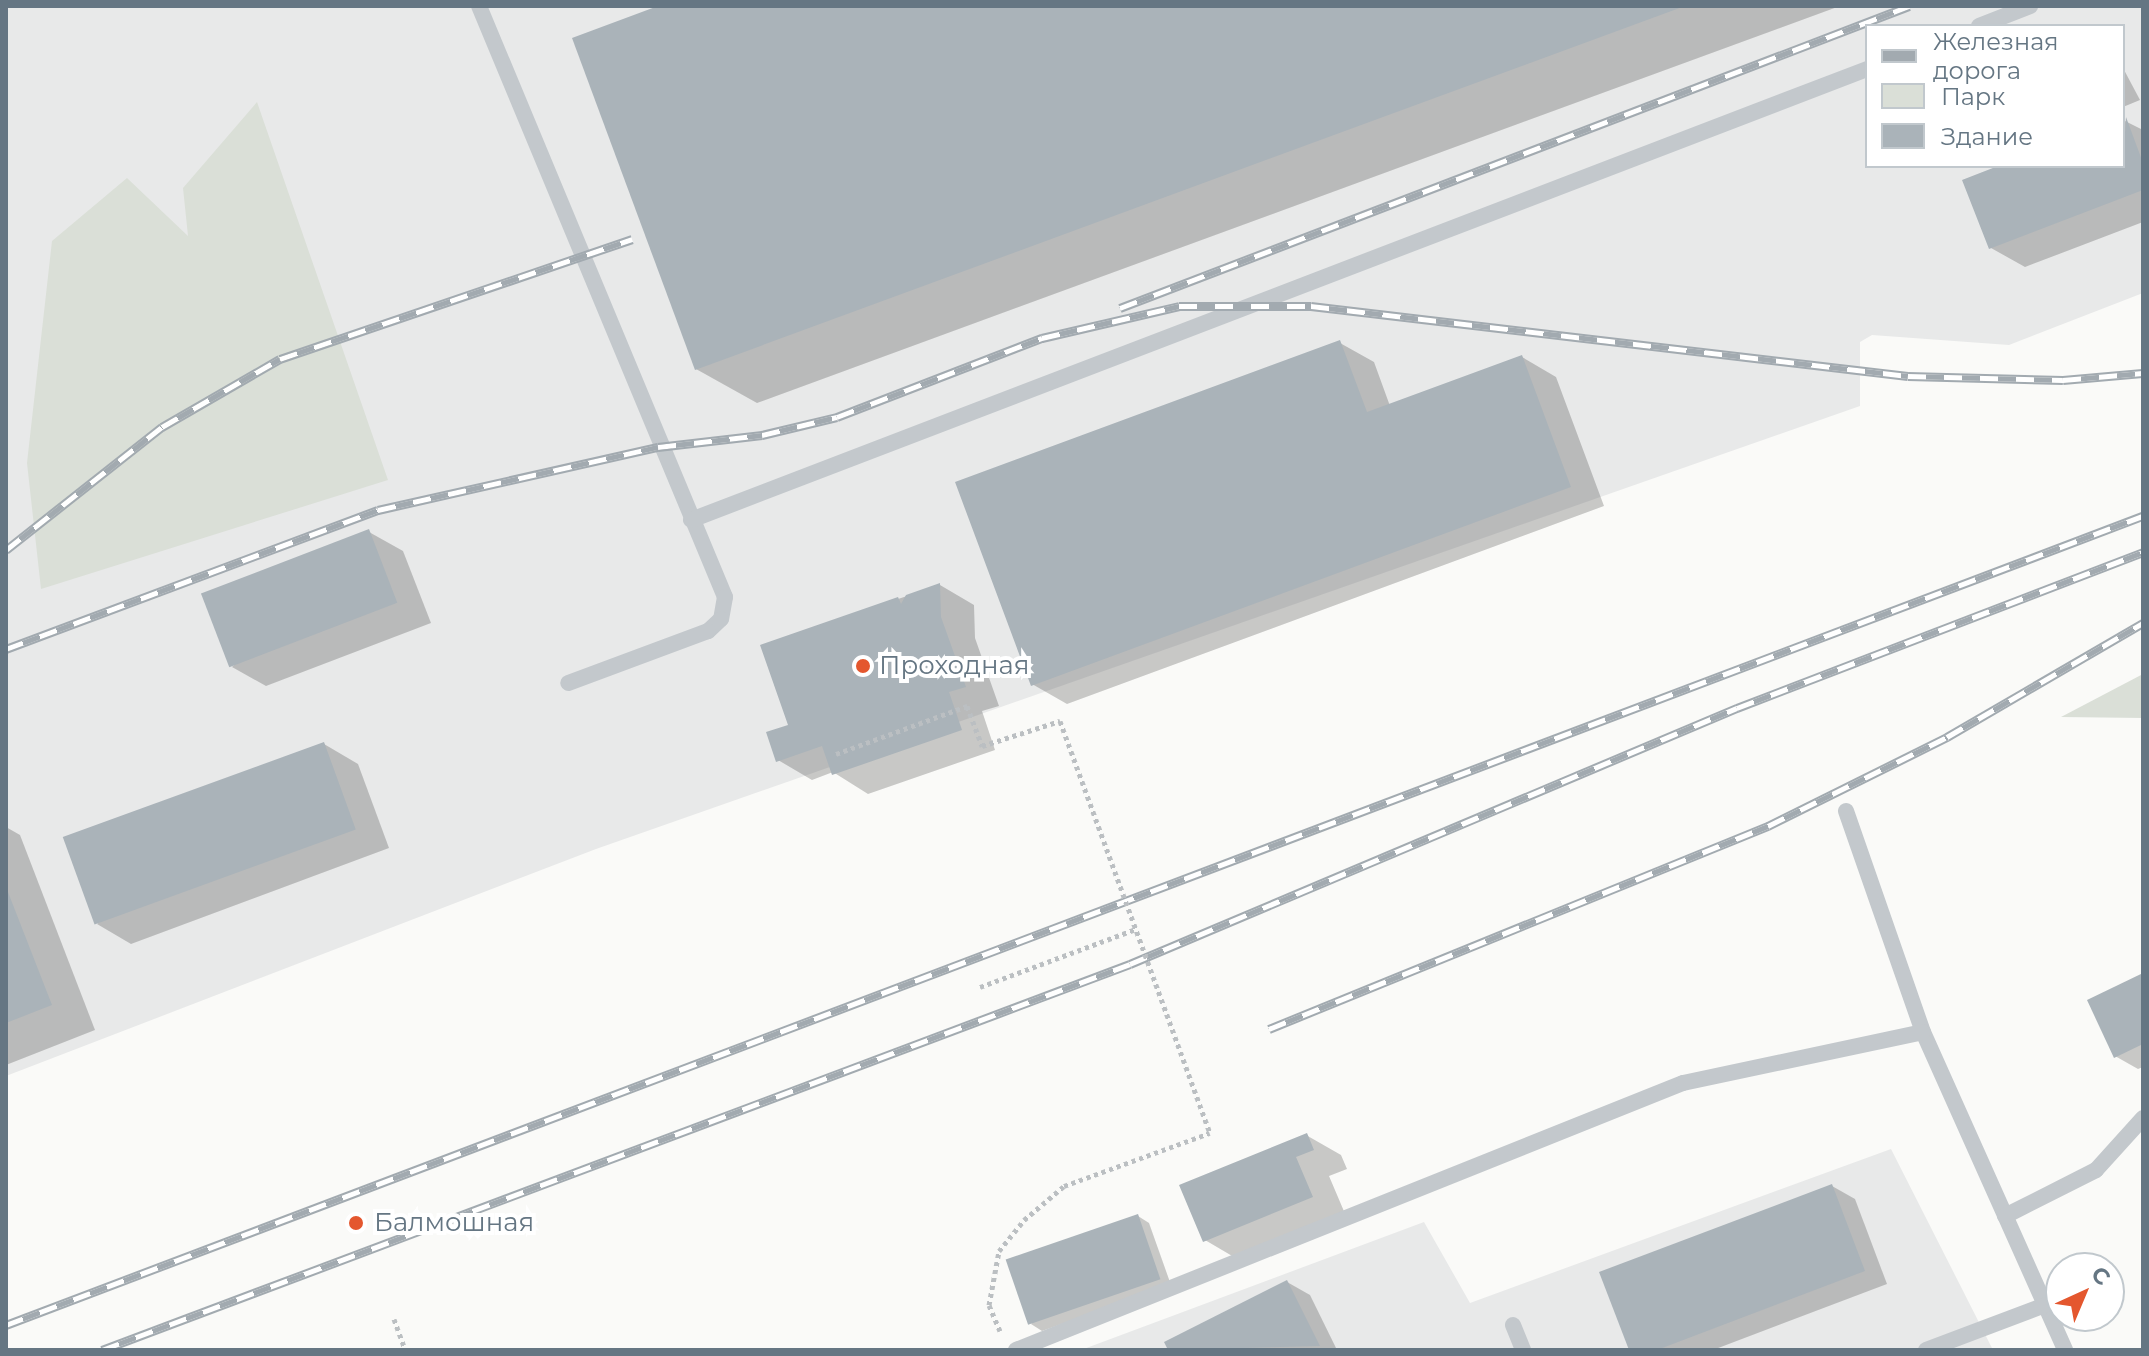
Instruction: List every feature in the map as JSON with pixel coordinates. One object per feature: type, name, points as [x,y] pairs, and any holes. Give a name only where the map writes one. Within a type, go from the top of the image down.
[{"type":"lane","points":[[479,6],[725,597],[721,619],[708,631],[568,683]]},
{"type":"lane","points":[[1984,24],[2030,6]]},
{"type":"lane","points":[[691,520],[1865,70]]},
{"type":"lane","points":[[1846,811],[1923,1032],[2045,1305],[1926,1350]]},
{"type":"lane","points":[[1009,1344],[1683,1083],[1923,1032]]},
{"type":"lane","points":[[2005,1216],[2096,1170],[2143,1118]]},
{"type":"lane","points":[[1513,1325],[1523,1350]]},
{"type":"path","points":[[836,754],[967,706],[982,746],[1060,721],[1210,1133],[1064,1186],[1024,1220],[999,1251],[989,1305],[1009,1344]]},
{"type":"path","points":[[980,987],[1136,929]]},
{"type":"path","points":[[394,1319],[405,1350]]},
{"type":"shaded area","points":[[6,6],[2143,6],[2143,293],[2009,345],[1872,335],[1860,342],[1860,406],[596,849],[6,1076]]},
{"type":"shaded area","points":[[1891,1149],[1993,1350],[1081,1350],[1424,1222],[1470,1303]]},
{"type":"green space","points":[[257,102],[388,480],[41,589],[27,463],[52,241],[127,178],[188,236],[183,188]]},
{"type":"green space","points":[[2143,674],[2143,718],[2061,717]]},
{"type":"building","points":[[658,6],[1685,6],[695,370],[572,38]]},
{"type":"building","points":[[2126,117],[2143,163],[2143,190],[1989,249],[1962,180],[1993,168],[2125,168]]},
{"type":"building","points":[[1340,340],[1367,412],[1522,355],[1571,487],[1031,686],[955,482]]},
{"type":"building","points":[[369,529],[397,603],[229,667],[201,594]]},
{"type":"building","name":"Проходная","points":[[940,583],[941,617],[966,687],[949,692],[962,730],[832,775],[822,746],[776,762],[766,732],[788,725],[760,645],[898,597],[901,604],[906,595]]},
{"type":"building","points":[[324,742],[356,829],[95,924],[63,837]]},
{"type":"building","points":[[6,887],[52,1005],[6,1023]]},
{"type":"building","points":[[2143,973],[2143,1044],[2114,1058],[2087,1000]]},
{"type":"building","points":[[1307,1133],[1314,1150],[1296,1157],[1313,1197],[1203,1242],[1179,1185]]},
{"type":"building","points":[[1832,1184],[1865,1271],[1657,1350],[1629,1350],[1599,1272]]},
{"type":"building","points":[[1138,1214],[1160,1279],[1028,1325],[1006,1260]]},
{"type":"building","points":[[1287,1280],[1320,1346],[1168,1350],[1164,1342]]},
{"type":"railway","points":[[1120,308],[1909,6]]},
{"type":"railway","points":[[6,550],[162,427],[280,359],[632,239]]},
{"type":"railway","points":[[6,649],[378,510],[658,447],[762,435],[837,417],[1042,338],[1179,306],[1311,306],[1908,376],[2063,380],[2143,373]]},
{"type":"railway","points":[[6,1325],[2143,516]]},
{"type":"railway","points":[[102,1350],[1130,964],[1737,708],[2143,552]]},
{"type":"railway","points":[[1269,1029],[1768,826],[1947,737],[2143,623]]},
{"type":"place","name":"Проходная","points":[[863,666]]},
{"type":"place","name":"Балмошная","points":[[356,1223]]}]
